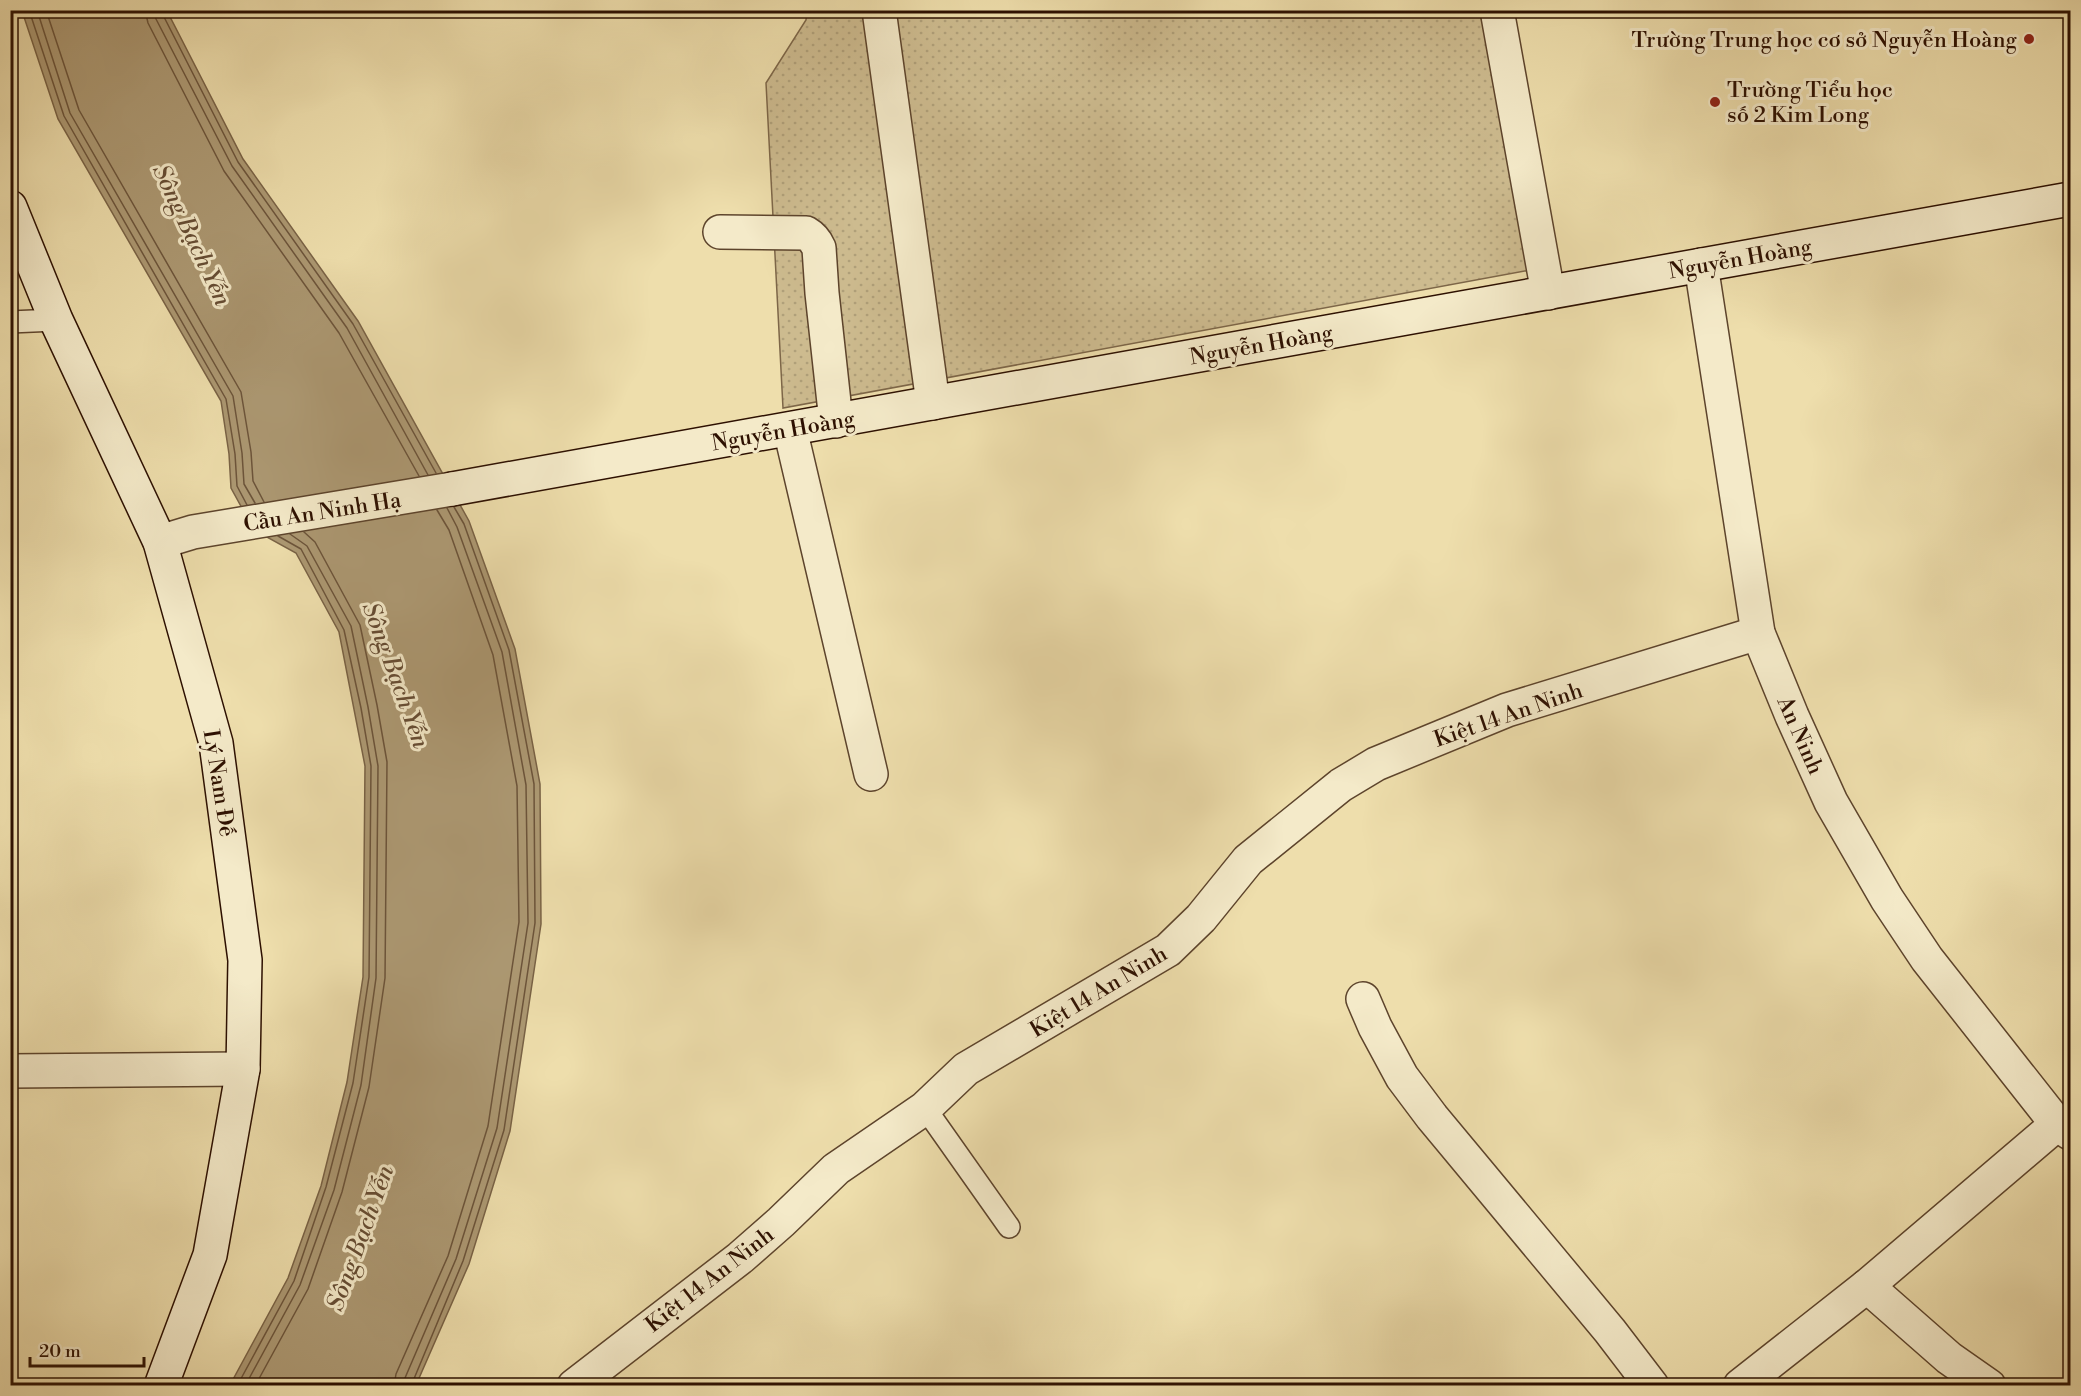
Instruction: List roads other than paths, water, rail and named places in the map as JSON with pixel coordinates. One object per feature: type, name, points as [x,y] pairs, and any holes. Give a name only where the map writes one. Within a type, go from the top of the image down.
[{"type":"street","points":[[879,10],[933,403]]},
{"type":"street","points":[[1497,10],[1548,293]]},
{"type":"street","name":"Nguyễn Hoàng","points":[[452,489],[2070,199]]},
{"type":"street","name":"Lý Nam Đế","points":[[10,207],[56,320],[160,542],[216,743],[245,960],[243,1069],[210,1255],[160,1386]]},
{"type":"street","points":[[720,232],[806,233],[816,241],[819,248],[836,421]]},
{"type":"street","name":"An Ninh","points":[[1701,265],[1758,633],[1792,716],[1831,802],[1887,899],[1927,959],[2064,1128]]},
{"type":"street","points":[[790,429],[871,774]]},
{"type":"street","name":"Cầu An Ninh Hạ","points":[[160,542],[193,531],[452,489]]},
{"type":"street","name":"Kiệt 14 An Ninh","points":[[574,1386],[740,1258],[836,1169],[925,1108],[966,1069],[1168,950],[1201,918],[1248,860],[1341,785],[1376,764],[1507,710],[1758,633]]},
{"type":"street","points":[[1363,999],[1402,1077],[1610,1331],[1652,1386]]},
{"type":"street","points":[[10,1071],[243,1069]]},
{"type":"street","points":[[1740,1386],[2064,1128]]},
{"type":"street","points":[[1867,1286],[1949,1358],[1989,1386]]},
{"type":"lane","points":[[10,322],[56,320]]},
{"type":"lane","points":[[925,1108],[1009,1227]]},
{"type":"water","name":"Sông Bạch Yến","points":[[22,11],[167,11],[243,159],[358,321],[469,521],[515,649],[540,784],[541,924],[510,1131],[469,1264],[416,1385],[230,1385],[288,1278],[321,1186],[347,1082],[363,977],[365,766],[339,632],[296,553],[254,530],[231,488],[229,454],[221,401],[58,119]]},
{"type":"place","name":"Trường Trung học cơ sở Nguyễn Hoàng","points":[[2029,39]]},
{"type":"place","name":"Trường Tiểu học số 2 Kim Long","points":[[1715,102]]}]
